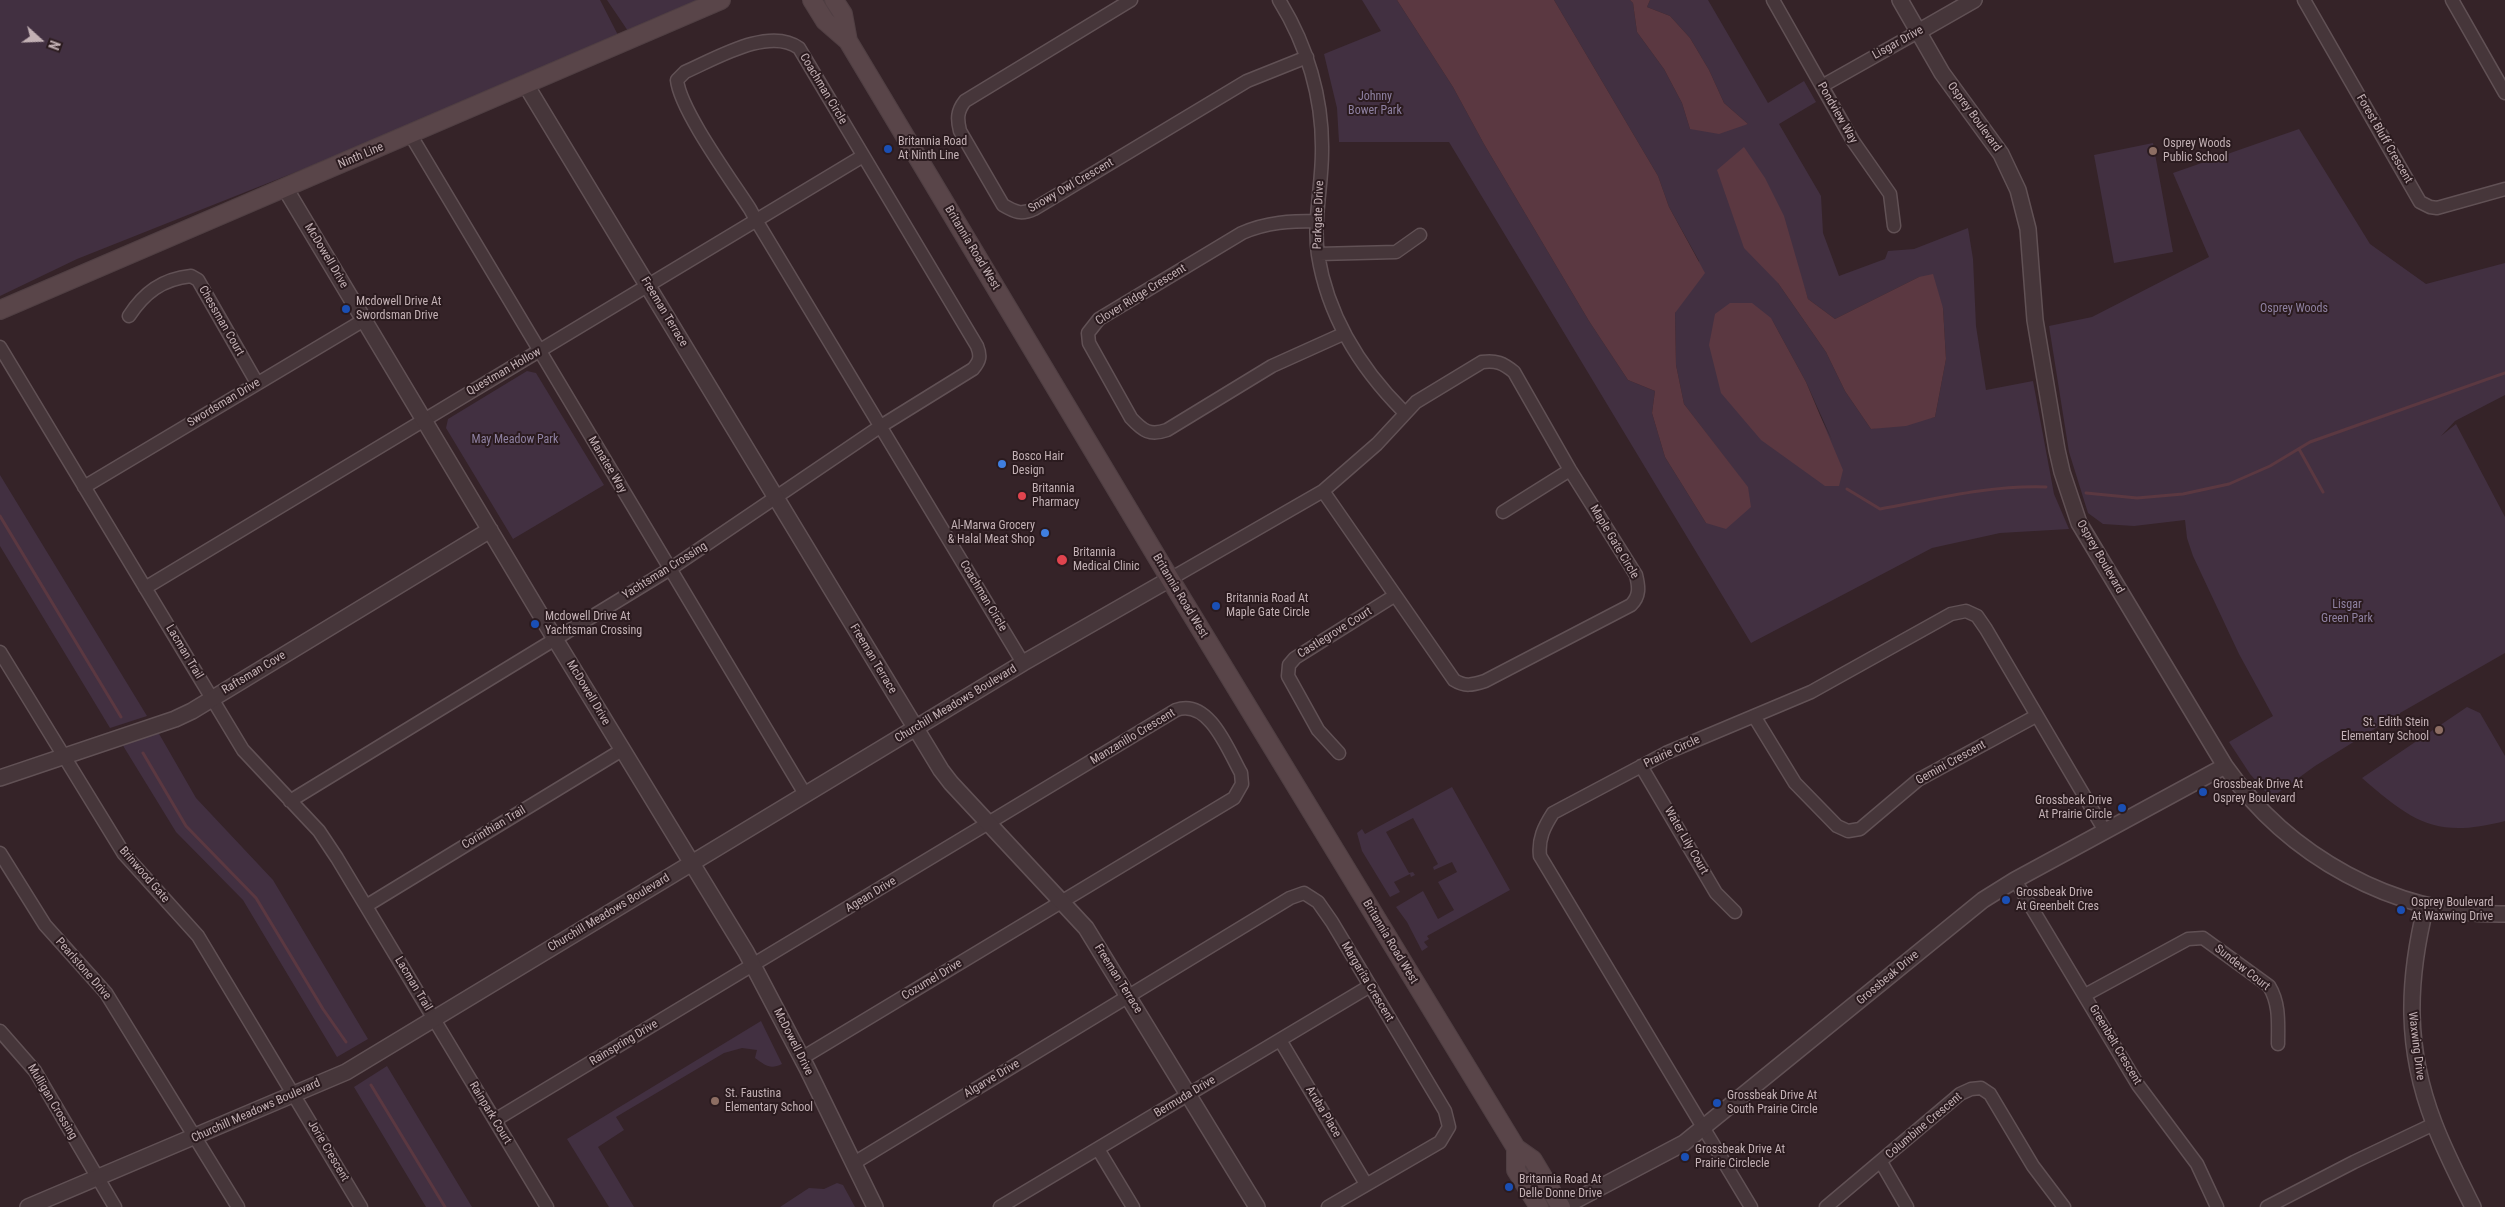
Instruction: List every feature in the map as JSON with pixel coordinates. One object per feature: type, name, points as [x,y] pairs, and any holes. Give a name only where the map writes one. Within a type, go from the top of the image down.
[{"type":"main road","name":"Ninth Line","points":[[0,310],[721,0]]},
{"type":"main road","name":"Britannia Road West","points":[[812,0],[825,21],[848,41],[1170,580],[1516,1148],[1533,1160],[1562,1207]]},
{"type":"main road","name":"Britannia Road West","points":[[834,0],[843,14],[848,41]]},
{"type":"main road","name":"Britannia Road West","points":[[1516,1148],[1516,1170],[1539,1207]]},
{"type":"street","name":"Snowy Owl Crescent","points":[[1131,0],[965,101],[959,109],[960,131],[1003,205],[1013,211],[1019,214],[1034,209],[1247,81],[1307,58]]},
{"type":"street","name":"Parkgate Drive","points":[[1279,0],[1293,22],[1307,58],[1318,98],[1322,124],[1317,221],[1318,254],[1328,297],[1343,334],[1380,387],[1404,412]]},
{"type":"street","name":"Pondview Way","points":[[1773,0],[1853,141],[1890,194],[1894,226]]},
{"type":"street","name":"Osprey Boulevard","points":[[1900,0],[1953,90],[2001,154],[2022,205],[2031,247],[2034,320],[2062,472],[2076,514],[2094,550],[2225,766],[2248,797],[2269,818],[2316,857],[2374,888],[2426,905],[2463,911],[2505,914]]},
{"type":"street","name":"Lisgar Drive","points":[[1822,86],[1974,0]]},
{"type":"street","name":"Forest Bluff Crescent","points":[[2304,0],[2420,202],[2437,208],[2505,189]]},
{"type":"street","points":[[2452,0],[2505,93]]},
{"type":"street","name":"Coachman Circle","points":[[881,426],[973,369],[978,363],[980,354],[978,346],[799,48],[790,42],[752,43],[685,72],[677,80],[678,90],[1023,663]]},
{"type":"street","name":"Freeman Terrace","points":[[526,85],[915,728],[951,784],[1086,928],[1129,995],[1257,1207]]},
{"type":"street","name":"Manatee Way","points":[[410,134],[805,794]]},
{"type":"street","name":"Questman Hollow","points":[[145,588],[863,156]]},
{"type":"street","name":"McDowell Drive","points":[[285,188],[753,965],[802,1058],[875,1207]]},
{"type":"street","name":"Clover Ridge Crescent","points":[[1317,221],[1276,222],[1257,226],[1242,233],[1099,320],[1088,333],[1089,343],[1131,418],[1140,428],[1150,434],[1167,430],[1272,366],[1343,334]]},
{"type":"street","points":[[1318,254],[1396,252],[1420,235]]},
{"type":"street","name":"Chessman Court","points":[[128,316],[140,298],[158,286],[191,276],[198,280],[257,383]]},
{"type":"street","name":"Swordsman Drive","points":[[84,488],[364,320]]},
{"type":"street","name":"Lacman Trail","points":[[0,347],[250,760],[327,842],[434,1019]]},
{"type":"street","name":"Maple Gate Circle","points":[[1170,580],[1322,491],[1376,444],[1404,412],[1416,402],[1482,362],[1494,360],[1506,365],[1514,372],[1570,470],[1636,575],[1639,588],[1636,600],[1631,605],[1484,681],[1471,685],[1461,685],[1454,680],[1322,491]]},
{"type":"street","name":"Yachtsman Crossing","points":[[290,801],[670,569],[776,499],[881,426]]},
{"type":"street","points":[[1503,512],[1570,470]]},
{"type":"street","name":"Raftsman Cove","points":[[0,778],[175,718],[212,698],[490,530]]},
{"type":"street","name":"Churchill Meadows Boulevard","points":[[28,1207],[195,1138],[346,1072],[1023,663],[1170,580]]},
{"type":"street","name":"Castlegrove Court","points":[[1339,753],[1318,730],[1288,676],[1289,665],[1295,658],[1394,596]]},
{"type":"street","name":"Prairie Circle","points":[[1751,1207],[1540,856],[1539,847],[1542,829],[1554,813],[1666,753],[1811,692],[1951,614],[1966,611],[1977,616],[1986,630],[2105,831]]},
{"type":"street","name":"Brinwood Gate","points":[[0,652],[124,854],[198,936],[294,1095]]},
{"type":"street","name":"Manzanillo Crescent","points":[[988,824],[1176,710],[1185,707],[1194,708],[1209,718],[1241,774],[1242,784],[1234,798],[1062,901]]},
{"type":"street","name":"Gemini Crescent","points":[[1754,716],[1795,783],[1837,826],[1848,831],[1860,829],[1918,780],[2036,716]]},
{"type":"street","name":"Corinthian Trail","points":[[366,906],[622,750]]},
{"type":"street","name":"Water Lily Court","points":[[1641,766],[1716,893],[1735,912]]},
{"type":"street","name":"Grossbeak Drive","points":[[1562,1207],[1669,1151],[1703,1129],[1966,913],[2015,880],[2225,766]]},
{"type":"street","name":"Agean Drive","points":[[753,965],[988,824]]},
{"type":"street","name":"Pearlstone Drive","points":[[0,853],[45,925],[106,993],[238,1207]]},
{"type":"street","name":"Greenbelt Crescent","points":[[2015,880],[2138,1085],[2197,1164],[2217,1207]]},
{"type":"street","name":"Margarita Crescent","points":[[1129,995],[1290,898],[1304,893],[1312,896],[1321,907],[1370,986],[1445,1111],[1449,1127],[1440,1142],[1328,1207]]},
{"type":"street","name":"Cozumel Drive","points":[[802,1058],[1062,901]]},
{"type":"street","name":"Waxwing Drive","points":[[2426,905],[2413,966],[2412,1028],[2420,1082],[2434,1124],[2472,1207]]},
{"type":"street","name":"Sundew Court","points":[[2085,996],[2188,939],[2203,938],[2268,986],[2276,997],[2278,1044]]},
{"type":"street","name":"Rainspring Drive","points":[[495,1120],[753,965]]},
{"type":"street","name":"Bermuda Drive","points":[[1006,1205],[1370,986]]},
{"type":"street","name":"Algarve Drive","points":[[854,1163],[1129,995]]},
{"type":"street","name":"Rainpark Court","points":[[434,1019],[547,1207]]},
{"type":"street","name":"Mulligan Crossing","points":[[0,1031],[35,1071],[98,1178]]},
{"type":"street","name":"Aruba Place","points":[[1280,1040],[1366,1184]]},
{"type":"street","name":"Columbine Crescent","points":[[1826,1207],[1960,1094],[1971,1088],[1981,1088],[1990,1094],[2033,1166],[2064,1207]]},
{"type":"street","name":"Jorie Crescent","points":[[294,1095],[361,1207]]},
{"type":"street","points":[[2267,1207],[2354,1162],[2434,1124]]},
{"type":"street","points":[[1098,1149],[1133,1207]]},
{"type":"street","points":[[1880,1162],[1907,1207]]},
{"type":"street","points":[[98,1178],[115,1207]]},
{"type":"green space","points":[[0,0],[600,0],[619,37],[311,166],[77,259],[0,296]]},
{"type":"green space","points":[[607,0],[700,0],[628,31]]},
{"type":"green space","name":"Johnny Bower Park","points":[[1362,0],[1397,0],[1453,87],[1484,144],[1589,321],[1628,380],[1655,391],[1652,413],[1665,457],[1706,523],[1748,488],[1684,404],[1676,365],[1675,313],[1699,261],[1669,207],[1658,176],[1554,0],[1630,0],[1633,3],[1637,32],[1664,69],[1682,103],[1690,129],[1748,124],[1724,103],[1709,70],[1690,38],[1670,16],[1647,7],[1650,0],[1708,0],[1768,103],[1804,81],[1816,102],[1779,124],[1821,196],[1823,233],[1839,276],[1885,259],[1888,251],[1914,249],[1968,228],[1973,259],[1976,326],[1986,390],[2033,381],[2054,494],[2069,529],[2000,533],[1932,548],[1751,643],[1449,142],[1339,142],[1337,108],[1324,54],[1381,31]],"holes":[[[1797,266],[1808,299],[1835,319],[1919,277],[1943,308],[1946,359],[1935,417],[1871,429],[1845,391],[1826,352],[1778,283]],[[1771,318],[1806,382],[1832,440]]]},
{"type":"green space","points":[[2299,129],[2370,244],[2426,284],[2505,263],[2505,395],[2455,421],[2441,436],[2456,424],[2505,517],[2505,653],[2400,713],[2400,719],[2392,718],[2315,766],[2271,798],[2250,774],[2229,742],[2273,716],[2239,654],[2193,556],[2187,538],[2185,520],[2134,526],[2103,524],[2088,513],[2069,452],[2049,326],[2092,317],[2209,257],[2173,173]]},
{"type":"green space","points":[[2153,143],[2173,252],[2114,263],[2094,155]]},
{"type":"green space","name":"May Meadow Park","points":[[527,371],[536,373],[604,485],[513,539],[446,428],[448,419]]},
{"type":"green space","points":[[0,475],[147,716],[110,728],[0,546]]},
{"type":"green space","points":[[2467,707],[2480,713],[2505,756],[2505,821],[2461,828],[2443,827],[2427,823],[2411,816],[2396,806],[2362,778]]},
{"type":"green space","points":[[158,732],[196,798],[273,880],[368,1039],[337,1057],[243,900],[176,832],[122,744]]},
{"type":"green space","points":[[1452,787],[1510,890],[1427,936],[1429,939],[1424,942],[1428,947],[1422,951],[1407,922],[1396,907],[1423,891],[1438,919],[1454,910],[1438,882],[1457,872],[1452,862],[1434,870],[1433,867],[1438,864],[1413,818],[1386,832],[1409,873],[1413,872],[1415,875],[1411,877],[1410,874],[1394,882],[1400,892],[1390,897],[1362,851],[1357,833],[1362,829],[1365,834]]},
{"type":"green space","points":[[761,1021],[782,1064],[774,1067],[765,1065],[755,1058],[757,1050],[742,1048],[724,1053],[616,1117],[624,1130],[598,1147],[634,1207],[609,1207],[567,1139]]},
{"type":"green space","points":[[387,1066],[472,1207],[426,1207],[354,1087]]},
{"type":"green space","points":[[837,1183],[843,1185],[855,1207],[780,1207],[809,1188],[824,1189]]},
{"type":"shaded area","points":[[1397,0],[1554,0],[1658,176],[1669,207],[1705,273],[1675,313],[1676,365],[1684,404],[1748,487],[1751,507],[1726,529],[1706,523],[1665,457],[1652,413],[1655,391],[1628,380],[1589,321],[1484,144],[1453,87]]},
{"type":"shaded area","points":[[1630,0],[1650,0],[1647,7],[1670,16],[1690,38],[1709,70],[1724,103],[1748,124],[1719,134],[1690,129],[1682,103],[1664,69],[1637,32],[1633,3]]},
{"type":"shaded area","points":[[1744,147],[1765,178],[1784,216],[1808,299],[1835,319],[1919,277],[1933,274],[1943,308],[1946,359],[1935,417],[1906,426],[1871,429],[1845,391],[1826,352],[1778,283],[1744,248],[1717,170]]},
{"type":"shaded area","points":[[1730,303],[1752,303],[1771,318],[1806,382],[1843,470],[1839,486],[1825,486],[1761,440],[1721,393],[1709,345],[1715,314]]},
{"type":"waterway","points":[[2086,493],[2137,498],[2183,494],[2229,484],[2270,466],[2310,442],[2505,373]]},
{"type":"waterway","points":[[2299,449],[2323,492]]},
{"type":"waterway","points":[[1847,489],[1880,509],[1983,490],[2046,487]]},
{"type":"waterway","points":[[0,516],[121,717]]},
{"type":"waterway","points":[[143,753],[186,826],[256,898],[323,1009],[346,1042]]},
{"type":"waterway","points":[[371,1085],[445,1207]]},
{"type":"place","name":"Britannia Road At Ninth Line","points":[[888,149]]},
{"type":"place","name":"Osprey Woods Public School","points":[[2153,151]]},
{"type":"place","name":"Mcdowell Drive At Swordsman Drive","points":[[346,309]]},
{"type":"place","name":"Bosco Hair Design","points":[[1002,464]]},
{"type":"place","name":"Britannia Pharmacy","points":[[1022,496]]},
{"type":"place","name":"Al-Marwa Grocery & Halal Meat Shop","points":[[1045,533]]},
{"type":"place","name":"Britannia Medical Clinic","points":[[1062,560]]},
{"type":"place","name":"Britannia Road At Maple Gate Circle","points":[[1216,606]]},
{"type":"place","name":"Mcdowell Drive At Yachtsman Crossing","points":[[535,624]]},
{"type":"place","name":"St. Edith Stein Elementary School","points":[[2439,730]]},
{"type":"place","name":"Grossbeak Drive At Osprey Boulevard","points":[[2203,792]]},
{"type":"place","name":"Grossbeak Drive At Prairie Circle","points":[[2122,808]]},
{"type":"place","name":"Grossbeak Drive At Greenbelt Cres","points":[[2006,900]]},
{"type":"place","name":"Osprey Boulevard At Waxwing Drive","points":[[2401,910]]},
{"type":"place","name":"St. Faustina Elementary School","points":[[715,1101]]},
{"type":"place","name":"Grossbeak Drive At South Prairie Circle","points":[[1717,1103]]},
{"type":"place","name":"Grossbeak Drive At Prairie Circlecle","points":[[1685,1157]]},
{"type":"place","name":"Britannia Road At Delle Donne Drive","points":[[1509,1187]]},
{"type":"park label","name":"Osprey Woods","points":[[2294,309]]},
{"type":"park label","name":"Lisgar Green Park","points":[[2347,612]]}]
